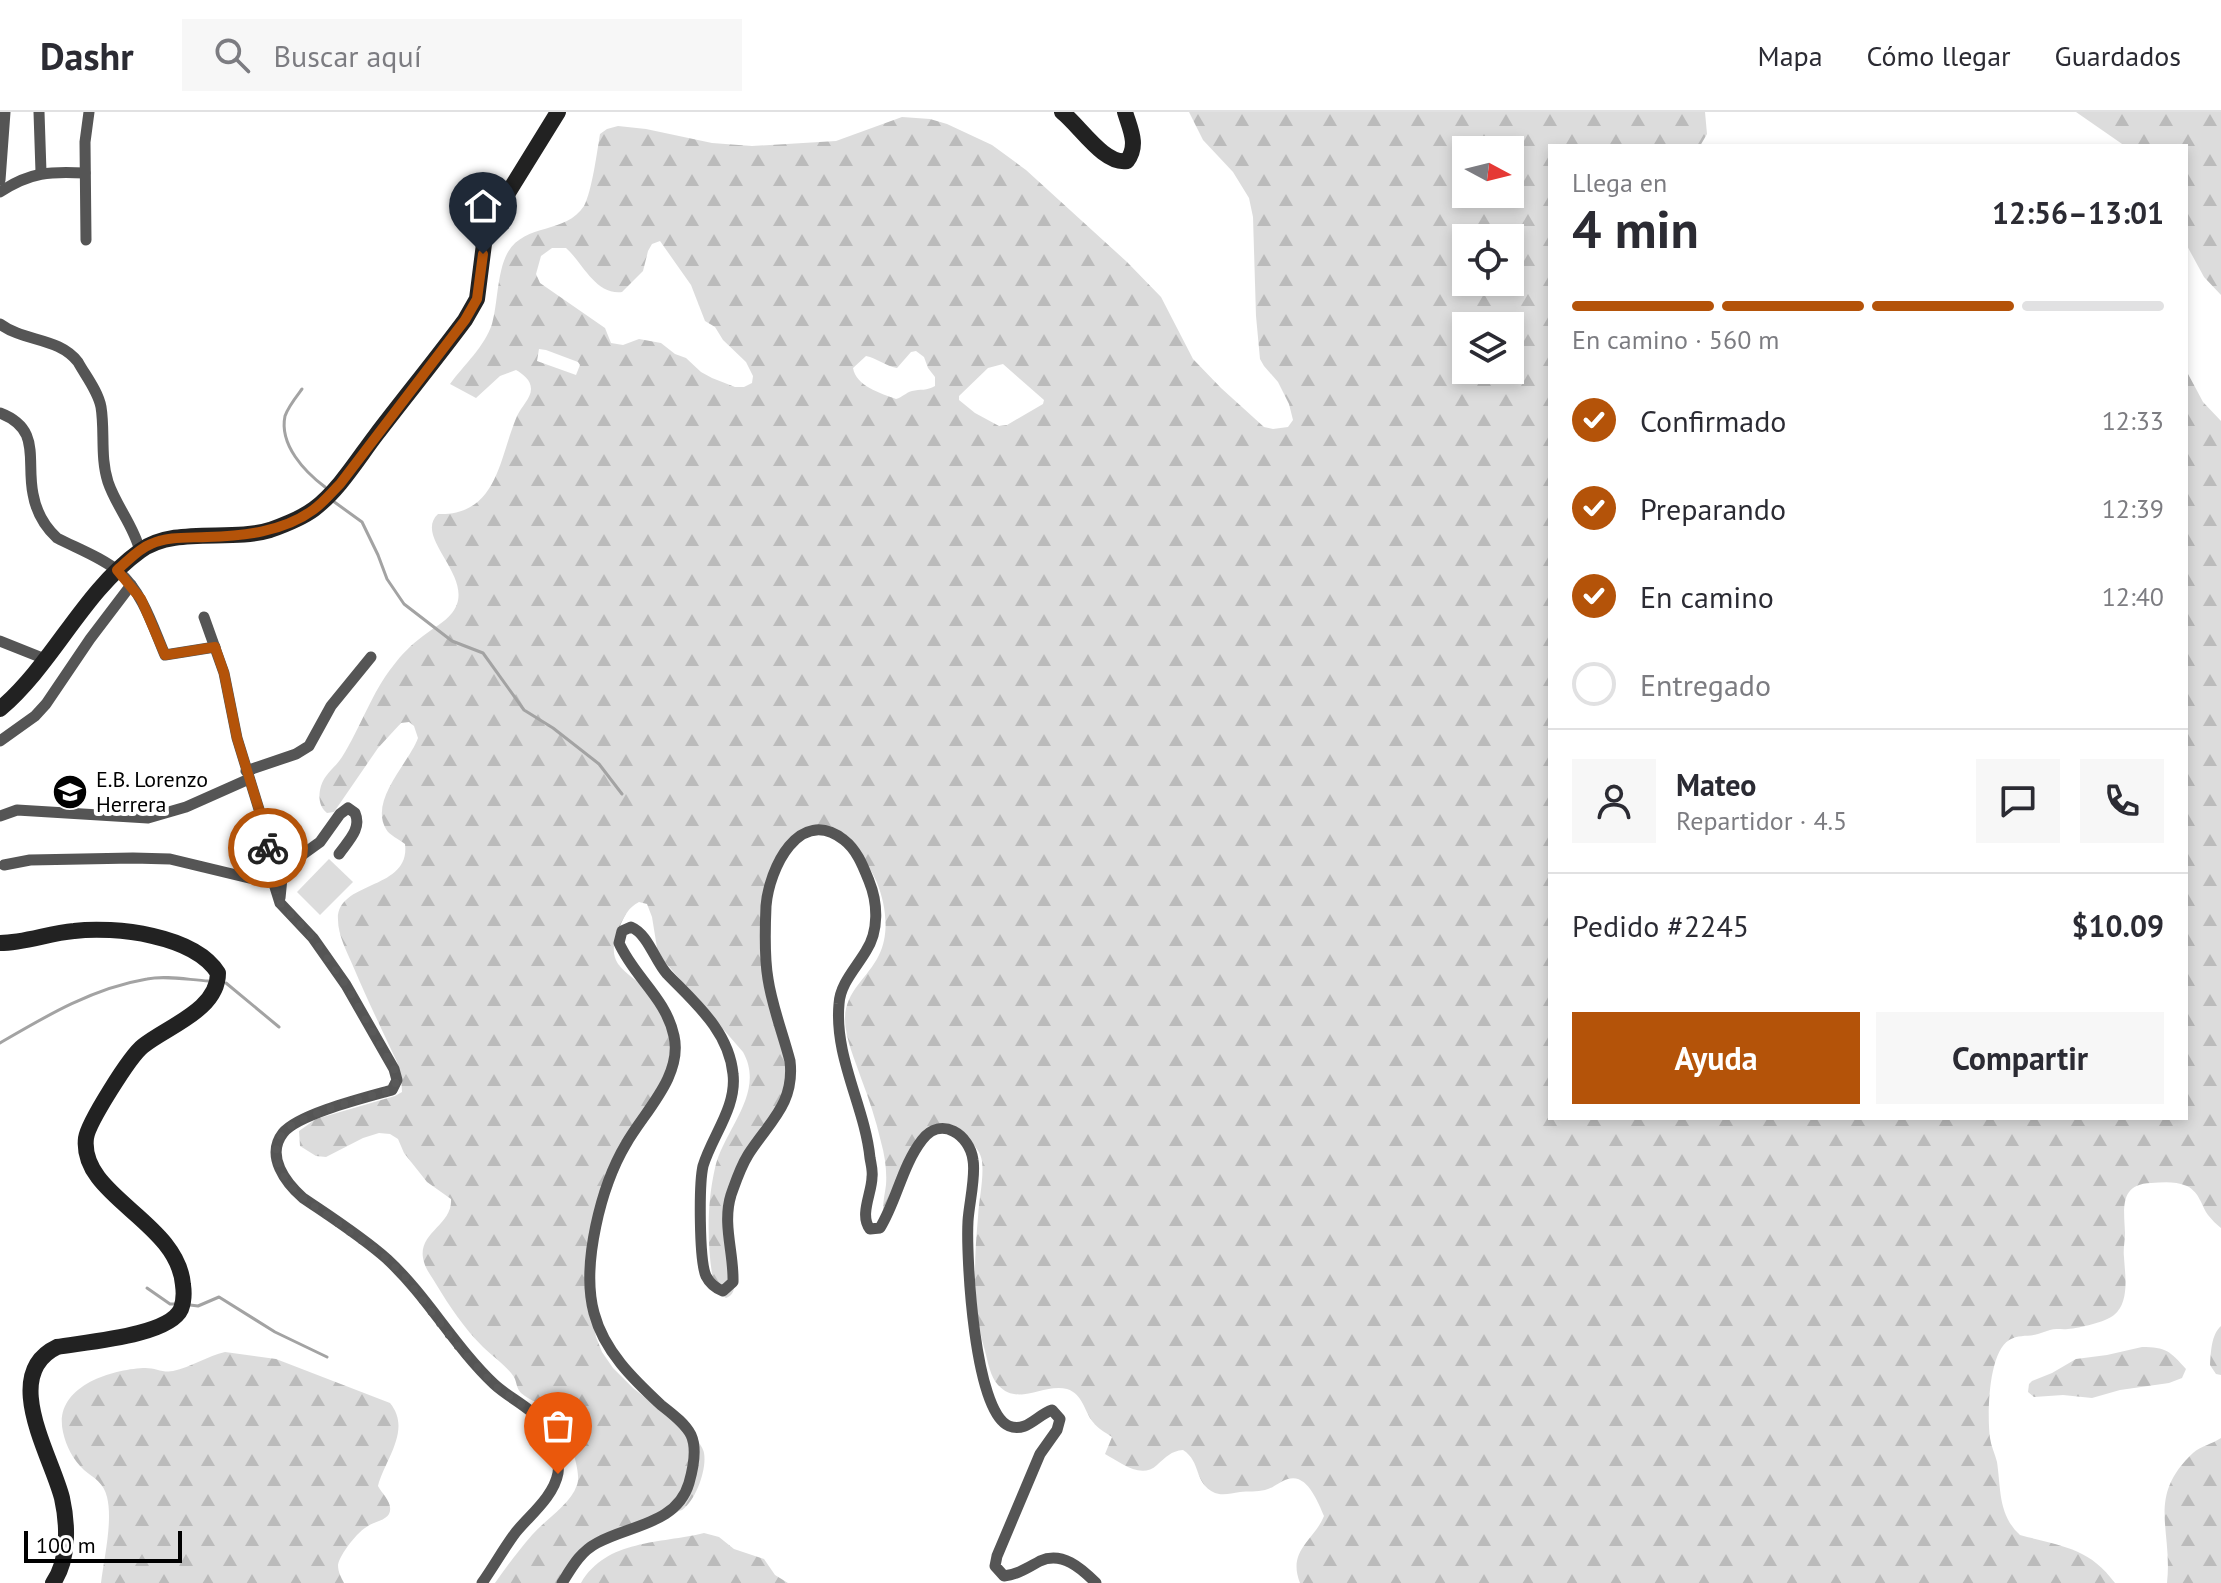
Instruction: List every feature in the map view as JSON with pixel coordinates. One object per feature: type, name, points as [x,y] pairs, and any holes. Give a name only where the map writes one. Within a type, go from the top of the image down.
[{"type":"main road","points":[[0,709],[27,681],[98,590],[140,551],[164,540],[228,537],[270,530],[311,512],[340,484],[465,320],[477,299],[485,236],[490,222],[558,112]]},
{"type":"main road","points":[[1062,112],[1106,156],[1121,162],[1127,161],[1134,141],[1125,112]]},
{"type":"main road","points":[[0,943],[90,930],[152,936],[205,958],[218,973],[216,988],[205,1005],[142,1047],[129,1061],[86,1135],[88,1155],[100,1178],[109,1190],[160,1235],[173,1253],[182,1274],[183,1301],[174,1318],[156,1328],[57,1347],[45,1351],[29,1366],[22,1392],[24,1407],[38,1449],[58,1487],[65,1520],[64,1557],[53,1583]]},
{"type":"street","points":[[0,180],[5,112]]},
{"type":"street","points":[[39,112],[41,172]]},
{"type":"street","points":[[86,240],[85,142],[89,112]]},
{"type":"street","points":[[0,192],[41,172],[85,173]]},
{"type":"street","points":[[0,324],[55,345],[74,356],[78,362],[101,407],[107,480],[140,551]]},
{"type":"street","points":[[0,413],[13,418],[26,432],[31,455],[32,492],[49,530],[57,538],[117,570],[131,585],[141,599],[165,655],[215,647]]},
{"type":"street","points":[[0,741],[35,716],[46,704],[131,585]]},
{"type":"street","points":[[204,617],[227,682],[237,738],[266,832],[271,876],[280,903],[313,938],[346,985],[394,1069],[397,1080],[392,1090],[293,1124],[283,1133],[277,1148],[281,1173],[303,1198],[385,1257],[407,1279],[455,1343],[495,1386],[534,1413],[552,1442],[558,1463],[552,1490],[515,1534],[482,1583]]},
{"type":"street","points":[[0,641],[45,659]]},
{"type":"street","points":[[0,816],[17,810],[148,818],[186,807],[309,746],[331,706],[371,657]]},
{"type":"street","points":[[280,903],[282,878],[288,865],[320,842],[348,808],[357,817],[357,827],[339,854]]},
{"type":"street","points":[[562,1583],[580,1555],[597,1543],[666,1515],[682,1501],[694,1459],[691,1436],[683,1424],[636,1382],[615,1356],[603,1338],[594,1312],[591,1260],[608,1186],[625,1145],[658,1098],[671,1071],[675,1044],[674,1033],[659,999],[627,961],[619,943],[622,931],[631,927],[638,930],[661,967],[711,1019],[729,1051],[733,1088],[728,1109],[703,1166],[700,1192],[705,1274],[715,1288],[723,1291],[733,1282],[728,1225],[730,1200],[738,1173],[778,1116],[789,1090],[791,1073],[768,979],[766,904],[780,858],[797,837],[815,830],[834,834],[846,841],[858,857],[871,885],[875,905],[873,937],[848,978],[838,1008],[842,1046],[869,1148],[872,1177],[865,1213],[866,1225],[870,1229],[880,1228],[911,1156],[924,1137],[944,1128],[958,1132],[966,1139],[974,1161],[968,1223],[970,1307],[988,1395],[996,1413],[1011,1428],[1027,1426],[1042,1413],[1052,1410],[1060,1419],[1057,1430],[1040,1454],[995,1566],[1004,1576],[1018,1574],[1043,1559],[1057,1558],[1078,1566],[1096,1583]]},
{"type":"street","points":[[4,865],[30,860],[170,859],[249,878],[271,876]]},
{"type":"green space","points":[[1189,112],[1705,112],[1707,134],[1701,144],[1548,144],[1548,1120],[2188,1120],[2188,374],[2203,402],[2221,421],[2221,1228],[2208,1215],[2195,1192],[2187,1186],[2160,1182],[2133,1188],[2124,1207],[2125,1288],[2119,1310],[2110,1318],[2092,1324],[2052,1329],[2009,1340],[1997,1358],[1990,1386],[1990,1438],[2004,1510],[2013,1527],[2020,1535],[2084,1555],[2115,1583],[1300,1583],[1297,1572],[1299,1554],[1324,1516],[1311,1490],[1301,1480],[1288,1479],[1262,1491],[1218,1494],[1203,1484],[1193,1460],[1183,1450],[1172,1453],[1151,1469],[1137,1470],[1105,1454],[1112,1437],[1099,1429],[1072,1391],[1058,1388],[1014,1394],[995,1381],[981,1334],[976,1301],[982,1161],[968,1139],[955,1129],[929,1136],[886,1210],[883,1209],[886,1180],[884,1153],[848,1041],[845,1019],[849,1000],[879,955],[884,942],[885,913],[878,884],[863,859],[845,843],[815,831],[781,849],[767,878],[761,918],[792,1093],[778,1120],[738,1169],[725,1199],[735,1282],[732,1293],[726,1298],[715,1291],[712,1276],[710,1198],[720,1154],[747,1096],[749,1067],[743,1052],[658,954],[647,904],[639,902],[629,909],[615,941],[616,961],[652,998],[677,1049],[628,1145],[599,1222],[591,1307],[596,1337],[613,1368],[698,1440],[704,1452],[699,1484],[682,1510],[595,1544],[561,1583],[495,1583],[532,1535],[574,1492],[577,1469],[567,1436],[552,1412],[521,1393],[511,1373],[470,1332],[426,1268],[425,1244],[446,1216],[451,1199],[427,1182],[404,1153],[398,1139],[390,1134],[379,1133],[363,1138],[326,1157],[316,1156],[300,1146],[299,1131],[316,1119],[402,1092],[397,1062],[346,949],[338,920],[341,907],[348,898],[386,878],[397,870],[404,859],[405,844],[386,829],[382,818],[386,794],[418,738],[414,726],[409,722],[401,723],[378,748],[334,812],[324,811],[320,794],[323,781],[349,746],[386,676],[411,646],[452,613],[458,600],[458,587],[433,535],[432,524],[438,514],[458,512],[485,495],[500,466],[517,416],[531,392],[528,380],[516,370],[500,376],[476,398],[450,384],[489,332],[508,252],[515,243],[567,221],[584,206],[600,134],[607,129],[618,126],[646,129],[712,143],[752,146],[836,141],[902,117],[930,119],[992,145],[1026,170],[1161,297],[1193,359],[1221,388],[1264,427],[1288,427],[1293,420],[1289,404],[1278,382],[1260,359],[1253,217],[1249,198],[1233,172],[1203,140]],"holes":[[[660,241],[691,285],[705,321],[715,327],[723,340],[746,362],[753,376],[752,383],[735,387],[712,378],[661,343],[639,339],[623,345],[611,343],[605,328],[540,283],[536,274],[541,256],[552,248],[566,248],[597,283],[613,292],[622,292],[643,271],[652,244]],[[539,349],[578,362],[580,365],[576,375],[537,361]],[[916,351],[924,357],[935,377],[935,386],[912,391],[896,399],[864,384],[853,368],[866,356],[897,368],[911,352]],[[1003,364],[1044,400],[1043,404],[1007,425],[999,426],[975,413],[959,400],[959,396],[988,368]]]},
{"type":"green space","points":[[2076,112],[2221,112],[2221,295],[2204,277],[2188,248],[2188,144],[2122,144]]},
{"type":"green space","points":[[329,859],[353,882],[320,915],[297,892]]},
{"type":"green space","points":[[2221,1326],[2221,1375],[2216,1374],[2210,1365],[2213,1339]]},
{"type":"green space","points":[[2142,1347],[2162,1349],[2171,1354],[2186,1369],[2182,1378],[2092,1398],[2063,1395],[2034,1397],[2028,1392],[2032,1381],[2076,1359]]},
{"type":"green space","points":[[225,1352],[276,1359],[390,1403],[396,1413],[398,1434],[378,1486],[389,1502],[389,1514],[364,1529],[346,1549],[338,1565],[344,1583],[101,1583],[109,1507],[101,1484],[80,1466],[68,1448],[62,1417],[66,1404],[86,1384],[114,1373],[143,1368],[173,1371]]},
{"type":"green space","points":[[2221,1438],[2221,1583],[2167,1583],[2165,1514],[2170,1484],[2193,1453]]},
{"type":"green space","points":[[704,1533],[719,1537],[734,1549],[764,1559],[775,1575],[788,1583],[581,1583],[605,1558],[620,1551]]},
{"type":"waterway","points":[[302,389],[285,416],[286,437],[302,466],[325,487]]},
{"type":"waterway","points":[[333,501],[362,522],[387,579],[404,604],[452,641],[483,653],[524,710],[599,764],[622,794]]},
{"type":"waterway","points":[[0,1043],[70,1004],[127,983],[162,977],[209,981]]},
{"type":"waterway","points":[[226,983],[279,1027]]},
{"type":"waterway","points":[[147,1288],[170,1304],[178,1304]]},
{"type":"waterway","points":[[190,1305],[198,1306],[219,1297],[275,1332],[327,1357]]},
{"type":"way so far","points":[[268,848],[270,871],[280,903],[313,938],[346,985],[394,1069],[397,1080],[392,1090],[293,1124],[283,1133],[277,1148],[281,1173],[303,1198],[385,1257],[407,1279],[455,1343],[495,1386],[534,1413],[552,1442],[558,1474]]},
{"type":"place","name":"E.B. Lorenzo Herrera","points":[[70,792]]},
{"type":"route","points":[[268,848],[215,647],[165,655],[141,599],[117,570],[151,544],[178,538],[228,537],[270,530],[311,512],[321,504],[340,484],[465,320],[477,299],[483,254]]}]
